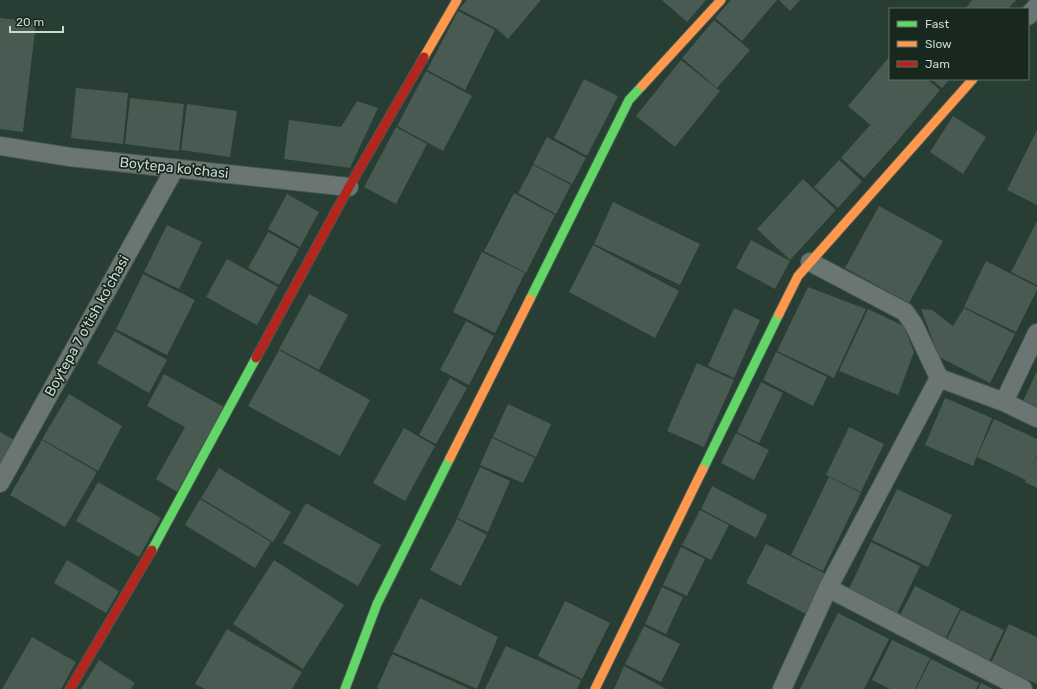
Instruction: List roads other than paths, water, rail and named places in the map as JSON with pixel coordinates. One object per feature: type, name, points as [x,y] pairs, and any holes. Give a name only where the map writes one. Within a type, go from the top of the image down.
[{"type":"street","points":[[70,689],[141,570],[349,187],[457,0]]},
{"type":"street","points":[[345,689],[377,604],[629,100],[720,0]]},
{"type":"street","points":[[1029,15],[1037,6]]},
{"type":"street","points":[[595,689],[798,276],[972,80]]},
{"type":"street","name":"Boytepa ko'chasi","points":[[0,146],[70,157],[349,187]]},
{"type":"street","name":"Boytepa 7 o'tish ko'chasi","points":[[0,483],[174,168]]},
{"type":"street","points":[[810,262],[905,312],[914,325],[939,378],[1004,402],[1037,418]]},
{"type":"street","points":[[1004,402],[1037,333]]},
{"type":"street","points":[[782,689],[828,588],[939,378]]},
{"type":"street","points":[[828,588],[1023,689]]}]
